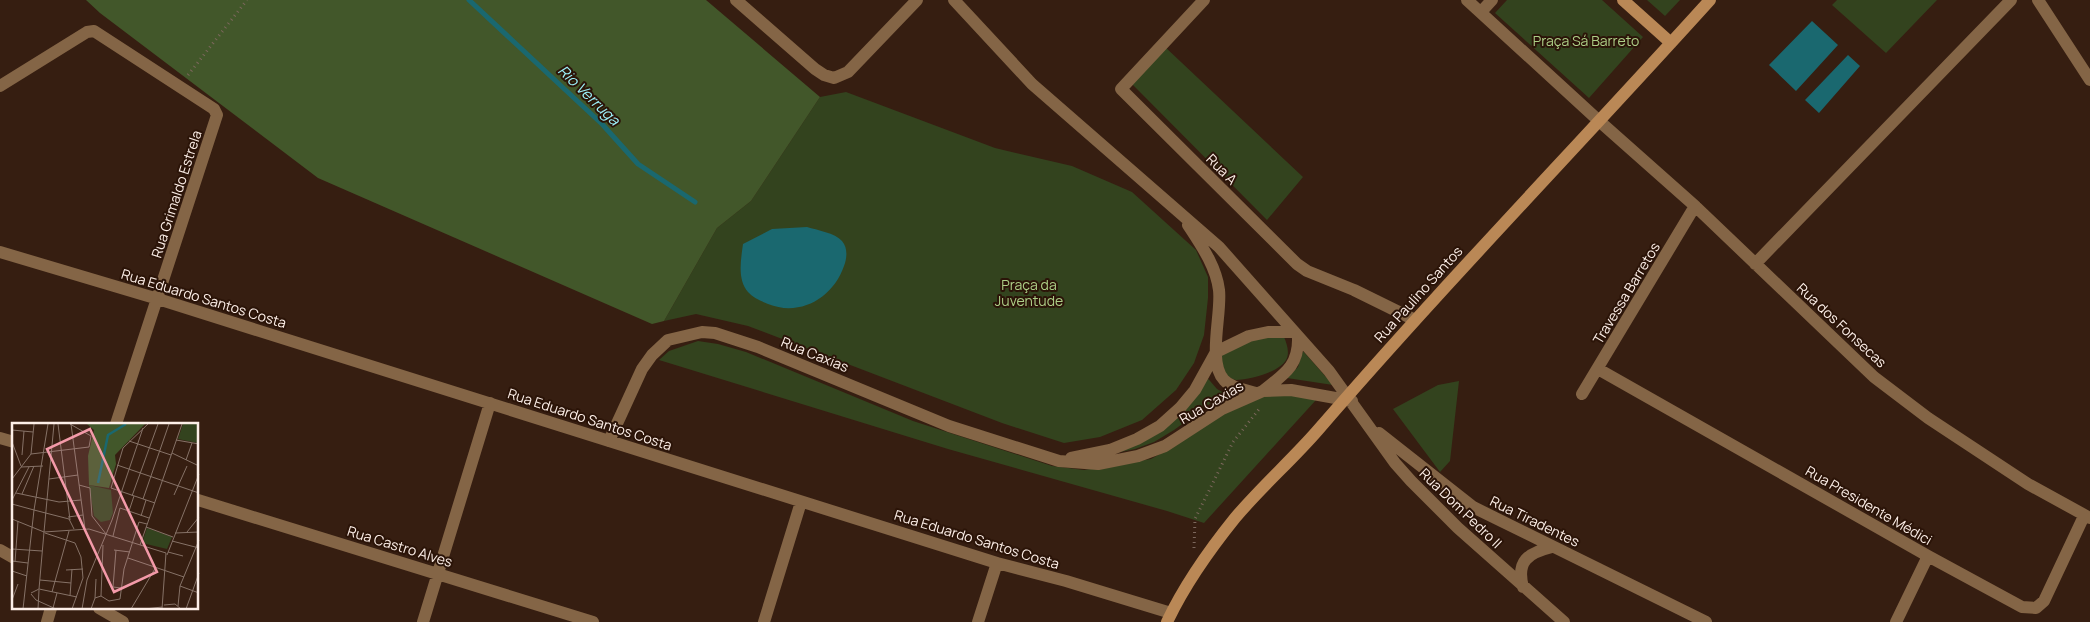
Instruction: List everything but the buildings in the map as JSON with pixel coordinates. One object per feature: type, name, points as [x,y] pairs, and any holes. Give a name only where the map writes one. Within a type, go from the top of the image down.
[{"type":"main road","points":[[1623,0],[1671,43]]},
{"type":"main road","name":"Rua Paulino Santos","points":[[1169,618],[1219,539],[1236,516],[1308,442],[1390,347],[1710,0]]},
{"type":"street","points":[[736,0],[815,68],[824,75],[834,78],[848,72],[917,0]]},
{"type":"street","points":[[954,0],[1032,84],[1181,215],[1201,245],[1216,276],[1219,292],[1216,352],[1224,380],[1235,386],[1265,391],[1279,378],[1298,355],[1296,335],[1268,332],[1249,336],[1216,352]]},
{"type":"street","name":"Rua A","points":[[1204,0],[1121,89],[1297,264],[1307,271],[1354,290],[1415,320]]},
{"type":"street","points":[[1467,0],[1598,120]]},
{"type":"street","points":[[1480,12],[1492,0]]},
{"type":"street","points":[[1755,264],[2011,0]]},
{"type":"street","points":[[2038,0],[2090,80]]},
{"type":"street","name":"Rua Grimaldo Estrela","points":[[0,86],[87,32],[94,31],[214,109],[217,115],[116,423]]},
{"type":"street","name":"Rua dos Fonsecas","points":[[1598,120],[1695,206],[1874,377],[1928,418],[2028,484],[2087,517]]},
{"type":"street","name":"Travessa Barretos","points":[[1582,394],[1695,206]]},
{"type":"street","name":"Rua Dom Pedro II","points":[[1181,215],[1219,247],[1329,372],[1352,401],[1395,463],[1411,481],[1458,528],[1564,622]]},
{"type":"street","name":"Rua Eduardo Santos Costa","points":[[0,252],[158,299],[997,563],[1066,581],[1169,618]]},
{"type":"street","name":"Rua Caxias","points":[[609,441],[642,369],[652,355],[668,340],[702,332],[727,337],[758,348],[949,426],[1059,461],[1098,464],[1138,456],[1165,446],[1222,409],[1265,391],[1292,390],[1352,401]]},
{"type":"street","name":"Rua Caxias","points":[[1059,461],[1110,450],[1137,439],[1160,426],[1180,408],[1195,390],[1216,352]]},
{"type":"street","name":"Rua Presidente Médici","points":[[1598,369],[1928,556],[2022,607],[2036,608],[2044,600],[2087,517]]},
{"type":"street","points":[[423,622],[490,403]]},
{"type":"street","name":"Rua Tiradentes","points":[[1366,421],[1410,458],[1474,507],[1706,622]]},
{"type":"street","name":"Rua Castro Alves","points":[[199,500],[593,622]]},
{"type":"street","points":[[764,622],[801,502]]},
{"type":"street","points":[[1523,587],[1520,572],[1524,562],[1533,553],[1552,547]]},
{"type":"street","points":[[0,550],[12,557]]},
{"type":"street","points":[[1896,622],[1928,556]]},
{"type":"street","points":[[978,622],[997,563]]},
{"type":"street","points":[[102,610],[122,622]]},
{"type":"path","points":[[183,82],[248,0]]},
{"type":"path","points":[[1194,551],[1195,519],[1233,442],[1265,391]]},
{"type":"green space","points":[[86,0],[706,0],[820,97],[751,201],[717,228],[664,321],[652,324],[318,178],[100,13]]},
{"type":"green space","name":"Praça Sá Barreto","points":[[1507,0],[1602,0],[1643,37],[1589,98],[1495,13]]},
{"type":"green space","name":"Praça Sá Barreto","points":[[1647,0],[1680,0],[1665,16]]},
{"type":"green space","points":[[1837,0],[1937,0],[1886,53],[1832,5]]},
{"type":"green space","points":[[1164,46],[1303,177],[1267,220],[1132,84]]},
{"type":"green space","name":"Praça da Juventude","points":[[846,92],[995,148],[1072,166],[1132,192],[1196,250],[1208,277],[1204,335],[1194,363],[1176,390],[1142,420],[1100,437],[1064,443],[1002,423],[748,326],[696,314],[664,321],[717,228],[751,201],[820,97]]},
{"type":"green space","points":[[1284,337],[1288,348],[1286,360],[1271,372],[1242,380],[1234,380],[1223,373],[1222,350],[1242,339]]},
{"type":"green space","points":[[698,341],[718,344],[746,352],[913,421],[1052,466],[1084,470],[1151,459],[1178,444],[1227,411],[1250,399],[1275,394],[1297,393],[1316,400],[1204,523],[948,449],[659,360],[669,351]]},
{"type":"green space","points":[[1303,351],[1333,385],[1287,378],[1298,367]]},
{"type":"green space","points":[[1204,374],[1217,389],[1228,395],[1211,403],[1154,442],[1135,449],[1105,455],[1149,437]]},
{"type":"green space","points":[[1459,381],[1450,461],[1440,472],[1393,409],[1438,385]]},
{"type":"water","points":[[1812,21],[1838,45],[1796,91],[1769,65]]},
{"type":"water","points":[[1848,55],[1860,66],[1819,113],[1805,100]]},
{"type":"water","points":[[807,227],[839,238],[845,247],[845,263],[832,287],[824,296],[814,302],[792,308],[768,304],[752,296],[742,282],[743,244],[772,229]]},
{"type":"waterway","name":"Rio Verruga","points":[[469,0],[602,124],[638,164],[695,202]]}]
